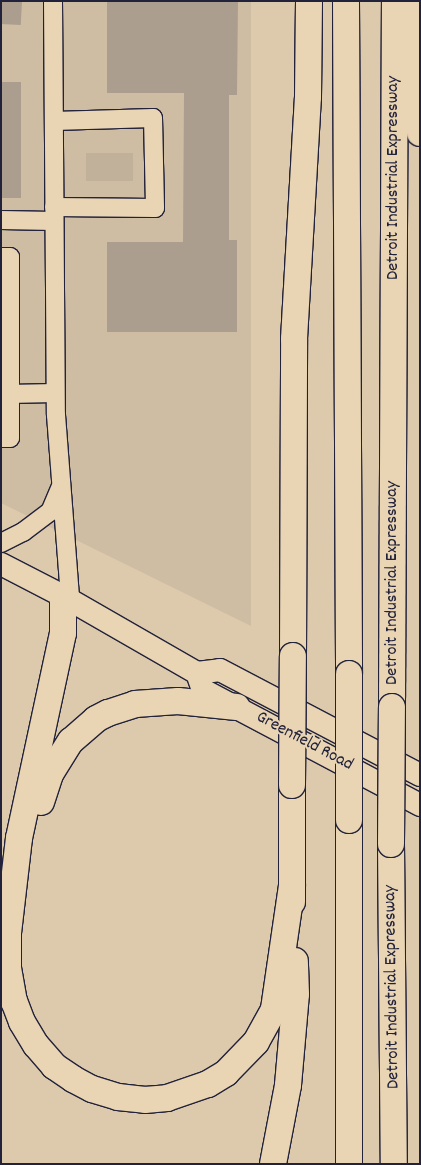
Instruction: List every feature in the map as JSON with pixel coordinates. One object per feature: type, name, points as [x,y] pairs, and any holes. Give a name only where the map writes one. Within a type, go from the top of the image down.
[{"type":"highway","points":[[273,1164],[288,1085],[296,994],[292,885],[294,339],[308,97],[309,1]]},
{"type":"highway","points":[[346,1],[349,1164]]},
{"type":"highway","name":"Detroit Industrial Expressway","points":[[394,1164],[391,844],[395,1]]},
{"type":"highway","points":[[418,1],[420,133]]},
{"type":"highway","points":[[66,598],[63,633],[20,838],[8,933],[10,985],[22,1022],[36,1045],[54,1066],[73,1080],[92,1090],[118,1097],[145,1100],[167,1098],[208,1084],[226,1073],[256,1042],[274,1009],[292,885]]},
{"type":"highway","points":[[11,906],[31,847],[50,774],[60,756],[82,730],[108,713],[136,704],[178,701],[237,707]]},
{"type":"main road","name":"Greenfield Road","points":[[1,564],[66,598],[197,673],[220,670],[420,775]]},
{"type":"main road","name":"Greenfield Road","points":[[197,673],[203,690],[420,805]]},
{"type":"lane","points":[[53,1],[55,393],[66,598]]},
{"type":"lane","points":[[1,220],[54,214],[155,208],[153,118],[54,121]]},
{"type":"lane","points":[[1,257],[10,257],[8,394],[10,438],[1,438]]},
{"type":"lane","points":[[8,394],[55,393]]},
{"type":"lane","points":[[1,543],[23,532],[50,512],[61,485]]},
{"type":"shaded area","points":[[1,1],[251,1],[251,626],[1,503]]},
{"type":"shaded area","points":[[86,153],[133,153],[133,181],[86,181]]},
{"type":"building","points":[[1,1],[22,2],[21,25],[1,24]]},
{"type":"building","points":[[107,1],[238,1],[237,95],[229,95],[229,240],[237,240],[237,332],[107,332],[107,242],[183,242],[184,93],[107,93]]},
{"type":"building","points":[[1,82],[21,82],[21,198],[1,198]]}]
